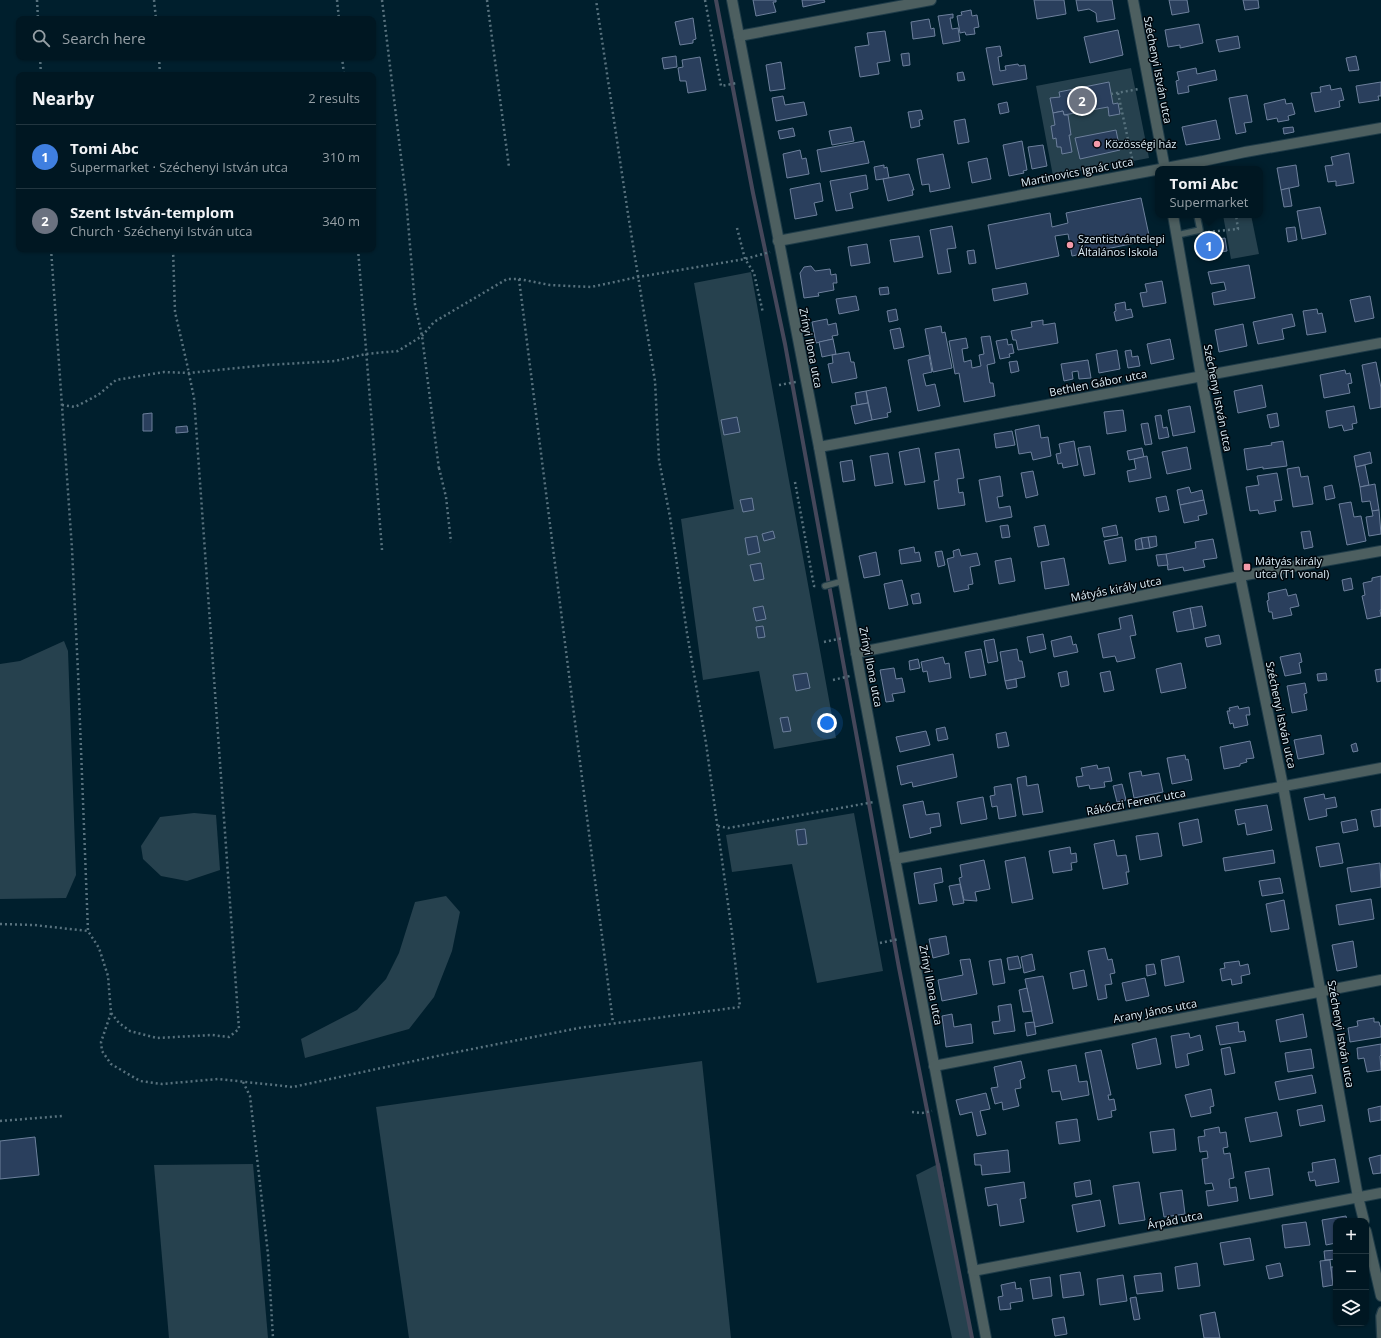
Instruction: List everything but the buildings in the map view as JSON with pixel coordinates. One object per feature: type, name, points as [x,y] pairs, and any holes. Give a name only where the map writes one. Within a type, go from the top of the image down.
[{"type":"street","name":"Zrínyi Ilona utca","points":[[732,0],[818,447],[840,582],[856,653],[986,1338]]},
{"type":"street","points":[[739,36],[931,0]]},
{"type":"street","name":"Széchenyi István utca","points":[[1132,0],[1165,166]]},
{"type":"street","name":"Martinovics Ignác utca","points":[[1190,166],[1202,165],[1245,152],[1381,128]]},
{"type":"street","name":"Martinovics Ignác utca","points":[[778,241],[1155,170]]},
{"type":"street","name":"Széchenyi István utca","points":[[1174,218],[1201,376],[1283,786],[1358,1197],[1363,1218]]},
{"type":"street","name":"Bethlen Gábor utca","points":[[818,447],[1381,343]]},
{"type":"street","name":"Mátyás király utca","points":[[856,653],[1240,576],[1381,551]]},
{"type":"street","name":"Rákóczi Ferenc utca","points":[[895,859],[1381,768]]},
{"type":"street","name":"Arany János utca","points":[[934,1066],[1381,980]]},
{"type":"street","name":"Árpád utca","points":[[973,1272],[1381,1193]]},
{"type":"street","points":[[1369,1244],[1381,1296]]},
{"type":"lane","points":[[1177,235],[1200,230],[1198,218]]},
{"type":"lane","points":[[825,586],[840,582]]},
{"type":"lane","points":[[1380,1338],[1379,1316],[1381,1310]]},
{"type":"path","points":[[37,0],[38,16]]},
{"type":"path","points":[[154,0],[156,16]]},
{"type":"path","points":[[337,0],[339,16]]},
{"type":"path","points":[[382,0],[406,198],[415,305],[422,336],[439,465],[446,497],[451,542]]},
{"type":"path","points":[[487,0],[509,167]]},
{"type":"path","points":[[51,252],[78,672],[88,930],[99,948],[108,976],[111,1013],[101,1042],[102,1051],[111,1064],[140,1081],[162,1084],[218,1078],[293,1087],[442,1054],[572,1030],[613,1023],[740,1007],[718,826],[706,743],[687,634],[670,517],[659,460],[655,381],[596,0]]},
{"type":"path","points":[[705,0],[721,86],[738,83]]},
{"type":"path","points":[[40,60],[41,72]]},
{"type":"path","points":[[159,60],[160,72]]},
{"type":"path","points":[[342,60],[344,72]]},
{"type":"path","points":[[1111,94],[1149,87]]},
{"type":"path","points":[[1118,92],[1135,173]]},
{"type":"path","points":[[1200,230],[1211,233],[1238,229],[1236,218]]},
{"type":"path","points":[[737,228],[745,259],[754,273],[763,313]]},
{"type":"path","points":[[62,405],[75,407],[98,395],[116,380],[164,372],[189,374],[267,365],[335,361],[366,354],[398,351],[422,336],[434,322],[508,279],[520,279],[550,285],[591,287],[638,277],[745,259],[772,251]]},
{"type":"path","points":[[111,1013],[119,1023],[130,1031],[157,1038],[212,1035],[229,1037],[239,1029],[194,398],[175,312],[173,252]]},
{"type":"path","points":[[358,252],[382,550]]},
{"type":"path","points":[[520,279],[613,1023]]},
{"type":"path","points":[[779,385],[797,382]]},
{"type":"path","points":[[795,482],[814,586],[825,586]]},
{"type":"path","points":[[824,642],[845,638]]},
{"type":"path","points":[[833,680],[852,676]]},
{"type":"path","points":[[718,826],[728,828],[875,802]]},
{"type":"path","points":[[0,924],[34,925],[88,930]]},
{"type":"path","points":[[880,943],[900,939]]},
{"type":"path","points":[[242,1082],[250,1096],[268,1254],[273,1338]]},
{"type":"path","points":[[912,1112],[922,1113],[933,1111]]},
{"type":"path","points":[[0,1121],[62,1116]]},
{"type":"shaded area","points":[[1131,68],[1149,158],[1053,176],[1036,86]]},
{"type":"shaded area","points":[[1224,218],[1252,218],[1259,254],[1231,259]]},
{"type":"shaded area","points":[[751,272],[836,738],[774,749],[759,671],[703,680],[681,519],[734,509],[694,283]]},
{"type":"shaded area","points":[[64,641],[68,651],[76,875],[66,898],[0,899],[0,664],[20,661]]},
{"type":"shaded area","points":[[194,813],[216,815],[220,870],[187,881],[161,876],[143,859],[141,846],[160,817]]},
{"type":"shaded area","points":[[854,813],[883,971],[817,983],[792,864],[732,872],[726,835]]},
{"type":"shaded area","points":[[446,896],[460,912],[452,951],[434,997],[409,1029],[305,1058],[301,1039],[357,1010],[386,979],[399,953],[415,902]]},
{"type":"shaded area","points":[[702,1061],[731,1338],[409,1338],[376,1107]]},
{"type":"shaded area","points":[[940,1163],[971,1338],[952,1338],[916,1175]]},
{"type":"shaded area","points":[[253,1164],[268,1338],[169,1338],[154,1165]]},
{"type":"waterway","points":[[716,0],[753,193],[785,344],[899,968],[972,1338]]},
{"type":"place","name":"Szent István-templom","points":[[1082,101]]},
{"type":"place","name":"Közösségi ház","points":[[1097,144]]},
{"type":"place","name":"Szentistvántelepi Általános Iskola","points":[[1070,245]]},
{"type":"place","name":"Tomi Abc","points":[[1209,246]]},
{"type":"place","name":"Mátyás király utca (T1 vonal)","points":[[1247,567]]}]
